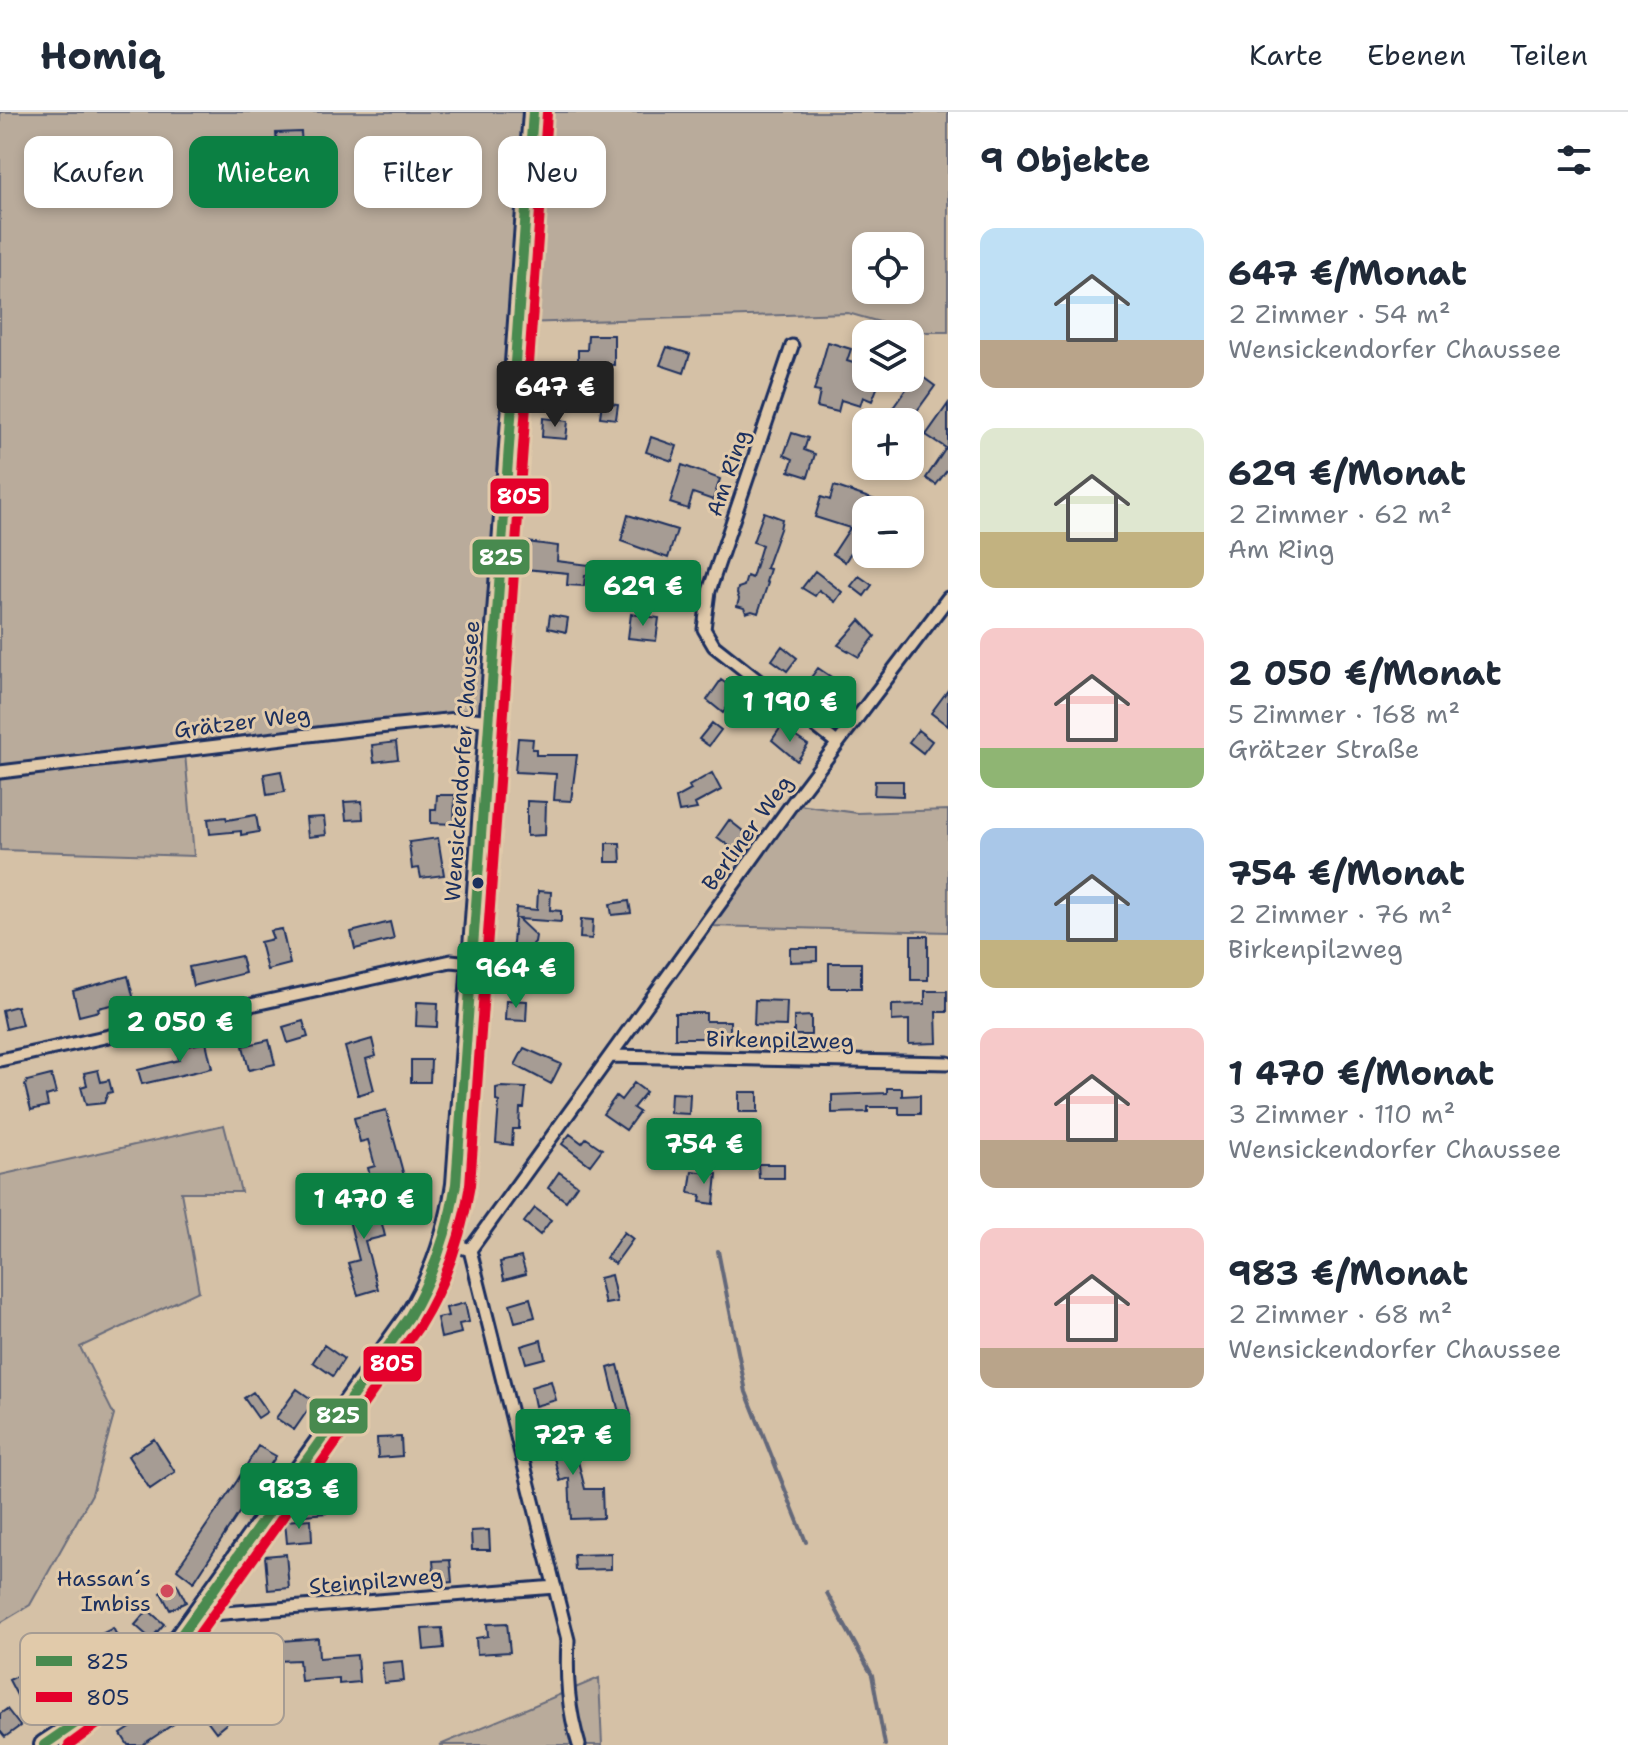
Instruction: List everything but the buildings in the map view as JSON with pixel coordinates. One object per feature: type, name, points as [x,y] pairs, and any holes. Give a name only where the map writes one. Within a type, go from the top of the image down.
[{"type":"main road","name":"Wensickendorfer Chaussee","points":[[181,1633],[203,1607],[409,1317],[425,1292],[445,1241],[456,1184],[533,112]]},
{"type":"main road","name":"Wensickendorfer Chaussee","points":[[44,1745],[74,1725]]},
{"type":"street","name":"Am Ring","points":[[792,346],[709,591],[704,629],[714,646],[837,743]]},
{"type":"street","name":"Berliner Weg","points":[[611,1056],[837,743],[948,598]]},
{"type":"street","name":"Grätzer Weg","points":[[0,772],[359,729],[466,718],[490,721]]},
{"type":"street","points":[[0,1060],[451,961],[471,963]]},
{"type":"street","points":[[470,1250],[611,1056]]},
{"type":"street","name":"Birkenpilzweg","points":[[611,1056],[948,1063]]},
{"type":"street","points":[[445,1241],[470,1250]]},
{"type":"street","points":[[470,1250],[568,1640],[566,1686],[570,1718],[579,1745]]},
{"type":"street","name":"Steinpilzweg","points":[[203,1607],[212,1614],[555,1587]]},
{"type":"shaded area","points":[[0,112],[948,112],[948,332],[924,332],[924,320],[873,320],[848,313],[521,323],[487,711],[184,742],[194,856],[0,850]]},
{"type":"shaded area","points":[[799,805],[857,813],[948,810],[948,932],[709,926]]},
{"type":"shaded area","points":[[224,1125],[241,1192],[181,1192],[199,1291],[80,1347],[114,1415],[92,1494],[30,1605],[0,1623],[0,1175]]},
{"type":"shaded area","points":[[599,1678],[602,1745],[440,1745]]},
{"type":"waterway","points":[[718,1251],[746,1392],[806,1542]]},
{"type":"waterway","points":[[827,1593],[872,1675],[885,1745]]},
{"type":"transit line","name":"825","points":[[183,1633],[409,1317],[433,1269],[449,1219],[456,1184],[533,112]]},
{"type":"transit line","name":"805","points":[[200,1633],[420,1325],[446,1275],[463,1222],[470,1185],[547,113]]},
{"type":"transit line","name":"825","points":[[44,1745],[73,1725]]},
{"type":"transit line","name":"805","points":[[69,1745],[96,1725]]},
{"type":"place","name":"Hassan´s Imbiss","points":[[167,1591]]}]
